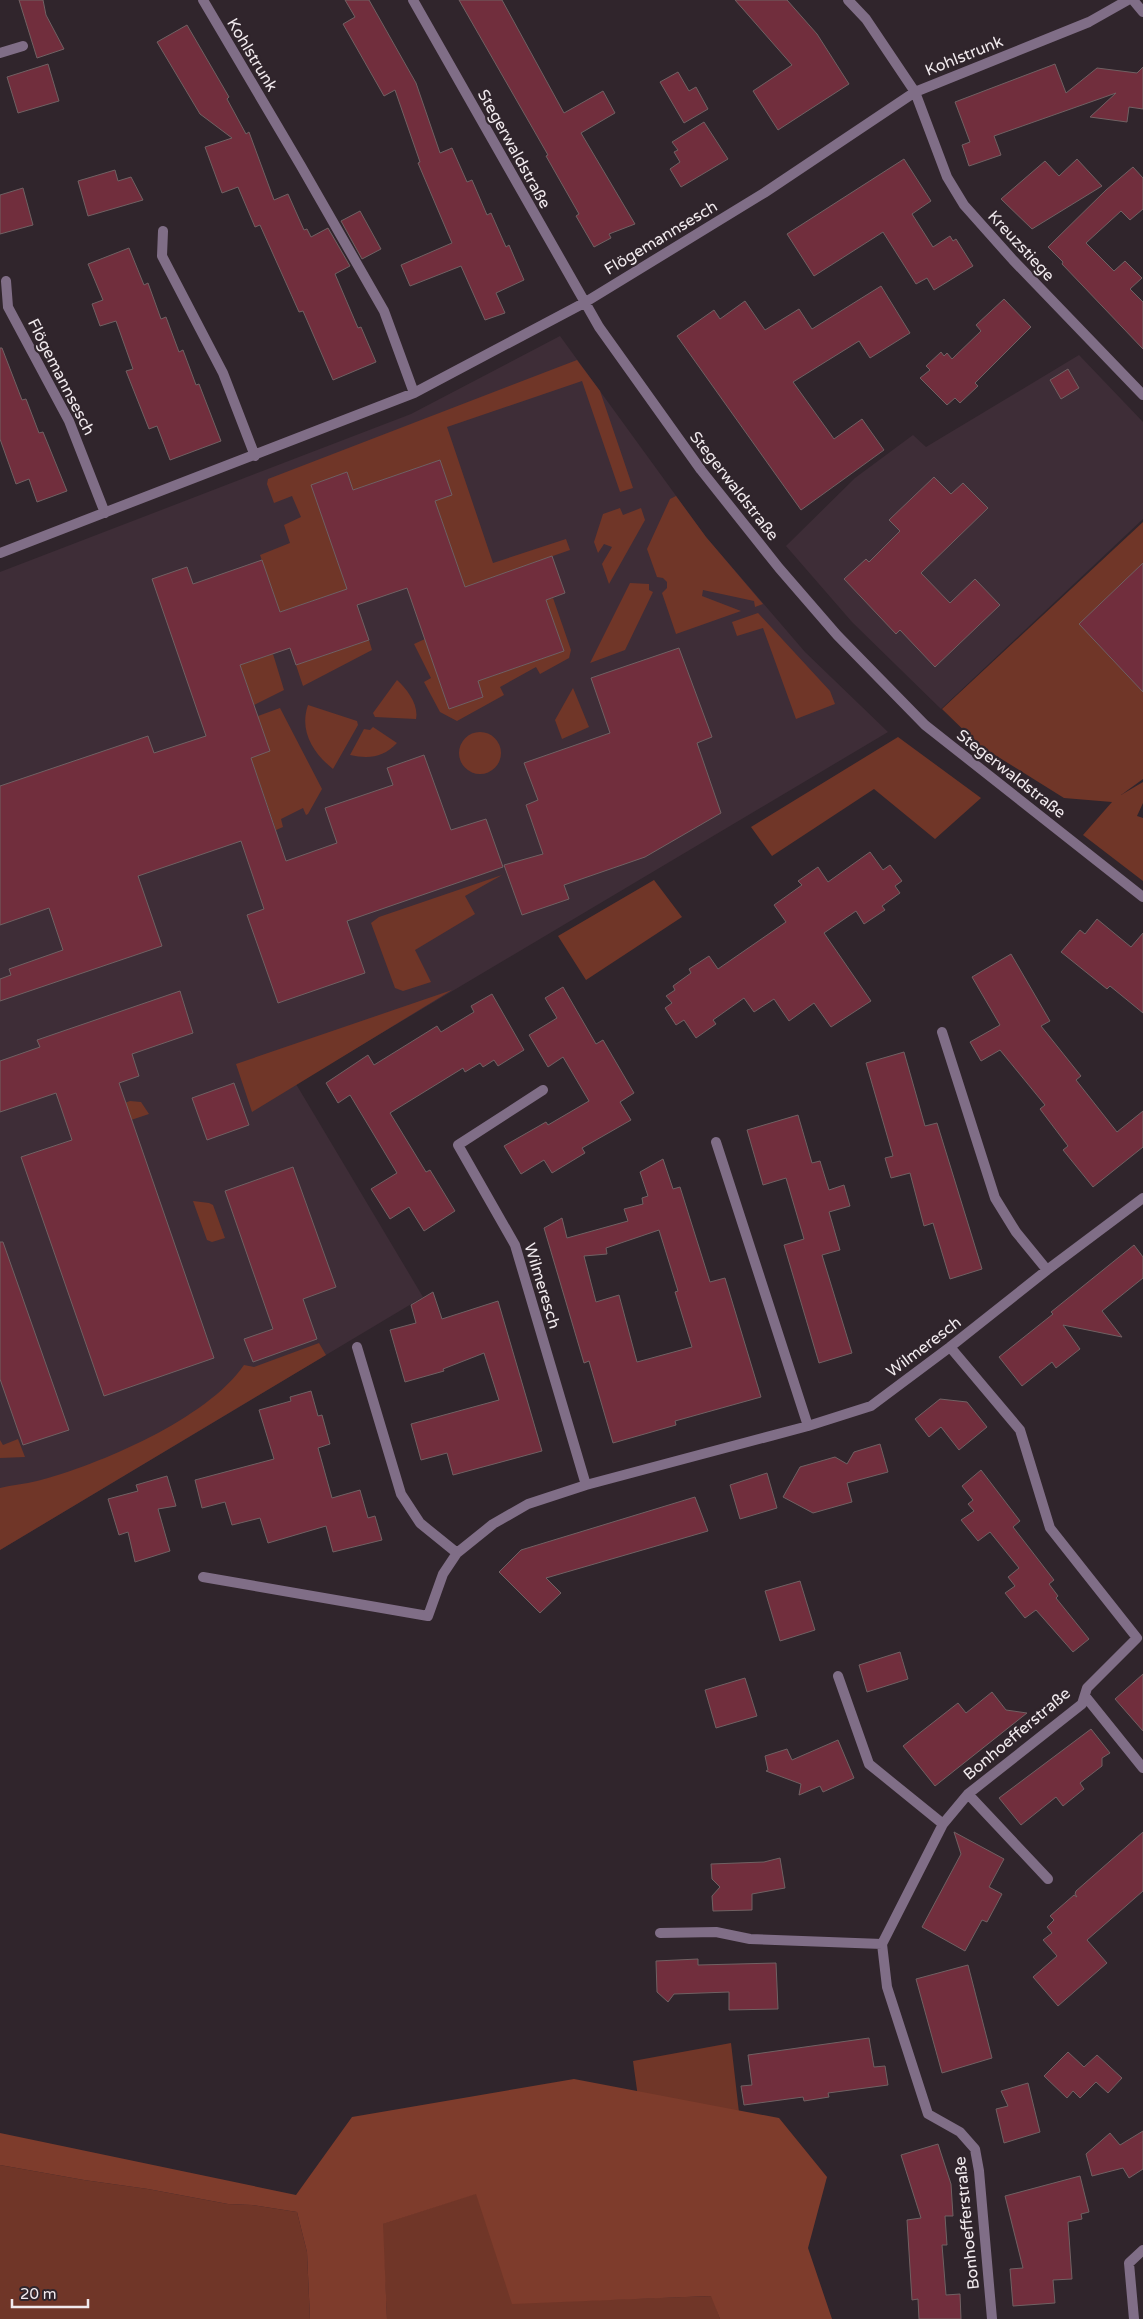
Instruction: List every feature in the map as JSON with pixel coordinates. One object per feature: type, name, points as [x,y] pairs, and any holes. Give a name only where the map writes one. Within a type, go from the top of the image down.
[{"type":"street","name":"Kohlstrunk","points":[[203,0],[384,311],[414,393]]},
{"type":"street","name":"Stegerwaldstraße","points":[[413,0],[584,303],[619,356],[707,478],[779,568],[875,676],[925,725],[1143,897]]},
{"type":"street","name":"Kohlstrunk","points":[[848,0],[866,18],[915,92],[1089,22],[1128,0]]},
{"type":"street","points":[[1133,0],[1143,12]]},
{"type":"street","points":[[0,53],[23,46]]},
{"type":"street","name":"Flögemannsesch","points":[[0,553],[414,393],[584,303],[764,192],[915,92]]},
{"type":"street","name":"Kreuzstiege","points":[[915,92],[947,177],[964,205],[1013,260],[1143,395]]},
{"type":"street","points":[[163,231],[162,256],[223,373],[255,456]]},
{"type":"street","name":"Flögemannsesch","points":[[6,281],[8,307],[69,421],[105,513]]},
{"type":"street","points":[[942,1032],[996,1198],[1016,1232],[1047,1270]]},
{"type":"street","name":"Wilmeresch","points":[[543,1090],[458,1145],[515,1245],[586,1485]]},
{"type":"street","points":[[716,1142],[808,1426]]},
{"type":"street","name":"Wilmeresch","points":[[203,1577],[428,1616],[443,1574],[457,1552],[493,1524],[528,1504],[586,1485],[808,1426],[871,1406],[950,1348],[1047,1270],[1143,1198]]},
{"type":"street","points":[[358,1346],[401,1494],[420,1523],[457,1552]]},
{"type":"street","name":"Bonhoefferstraße","points":[[950,1348],[1020,1430],[1050,1528],[1140,1635],[1087,1688],[1082,1704],[968,1794],[943,1824],[882,1944],[887,1987],[928,2114],[960,2132],[975,2149],[979,2171],[992,2319]]},
{"type":"street","points":[[838,1676],[869,1764],[943,1824]]},
{"type":"street","name":"Bonhoefferstraße","points":[[1085,1696],[1143,1768]]},
{"type":"street","name":"Bonhoefferstraße","points":[[968,1794],[1048,1879]]},
{"type":"street","points":[[660,1933],[716,1932],[750,1940],[882,1944]]},
{"type":"street","points":[[1134,2319],[1129,2263],[1143,2250]]},
{"type":"shaded area","points":[[560,336],[706,537],[805,652],[888,732],[296,1084],[423,1297],[0,1550],[0,572],[411,414]]},
{"type":"shaded area","points":[[1079,355],[1143,422],[1143,519],[941,709],[852,622],[786,546],[855,478],[913,435],[926,447]]},
{"type":"shaded area","points":[[577,360],[600,391],[633,488],[620,492],[582,381],[447,427],[493,563],[566,539],[570,550],[465,587],[435,501],[452,495],[440,460],[353,490],[347,472],[312,485],[347,589],[280,612],[260,555],[290,543],[284,525],[301,517],[292,496],[274,503],[267,484],[268,479]]},
{"type":"shaded area","points":[[676,496],[706,537],[763,604],[755,607],[754,601],[703,590],[702,596],[741,611],[676,634],[662,593],[667,588],[667,582],[663,578],[657,577],[647,549],[670,499]]},
{"type":"shaded area","points":[[620,508],[623,515],[641,508],[645,520],[609,584],[602,564],[612,547],[604,544],[598,553],[594,542],[603,514]]},
{"type":"shaded area","points":[[1143,522],[1143,779],[1121,795],[1143,782],[1143,803],[1137,816],[1143,818],[1143,881],[1083,835],[1112,802],[1064,798],[979,745],[942,709]]},
{"type":"shaded area","points":[[630,583],[649,584],[649,590],[653,592],[625,650],[590,663]]},
{"type":"shaded area","points":[[553,598],[571,650],[569,658],[540,674],[536,667],[500,687],[504,695],[457,721],[440,712],[424,682],[431,678],[414,644],[425,639],[449,709],[483,697],[478,681],[564,651],[546,600]]},
{"type":"shaded area","points":[[758,613],[830,691],[835,704],[796,719],[763,628],[737,636],[732,622]]},
{"type":"shaded area","points":[[369,640],[372,650],[303,686],[296,665]]},
{"type":"shaded area","points":[[273,654],[284,690],[254,705],[240,665]]},
{"type":"shaded area","points":[[397,680],[405,688],[414,703],[416,719],[375,717],[373,713]]},
{"type":"shaded area","points":[[573,688],[589,727],[562,739],[555,720]]},
{"type":"shaded area","points":[[308,705],[357,721],[358,725],[333,769],[319,756],[310,741],[305,724]]},
{"type":"shaded area","points":[[280,708],[322,789],[308,814],[306,815],[303,808],[281,819],[283,827],[276,830],[251,758],[258,716]]},
{"type":"shaded area","points":[[373,727],[397,743],[386,752],[375,756],[350,755],[364,729],[370,730]]},
{"type":"shaded area","points":[[476,732],[484,732],[495,738],[501,753],[495,768],[484,774],[476,774],[465,768],[459,757],[459,749],[465,738]]},
{"type":"shaded area","points":[[898,737],[981,798],[935,839],[874,789],[772,856],[751,827]]},
{"type":"shaded area","points":[[502,875],[465,896],[475,914],[415,950],[431,982],[403,991],[395,988],[371,923],[379,917]]},
{"type":"shaded area","points":[[654,880],[682,917],[586,980],[558,936]]},
{"type":"shaded area","points":[[452,990],[252,1112],[236,1064]]},
{"type":"shaded area","points":[[130,1101],[141,1102],[149,1114],[95,1132],[97,1113]]},
{"type":"shaded area","points":[[193,1201],[213,1205],[225,1238],[212,1242],[207,1240]]},
{"type":"shaded area","points":[[319,1343],[326,1355],[0,1550],[0,1488],[62,1474],[120,1452],[179,1421],[205,1404],[227,1385],[244,1365],[254,1367]]},
{"type":"shaded area","points":[[18,1439],[25,1457],[0,1458],[0,1440],[3,1445]]},
{"type":"shaded area","points":[[731,2043],[740,2121],[640,2112],[633,2061]]},
{"type":"shaded area","points":[[574,2079],[779,2118],[827,2177],[808,2248],[832,2319],[720,2319],[711,2296],[512,2304],[476,2194],[383,2224],[387,2319],[310,2319],[307,2252],[297,2212],[252,2205],[228,2204],[0,2165],[0,2133],[296,2195],[352,2117]]},
{"type":"shaded area","points":[[0,2165],[228,2204],[252,2205],[297,2212],[307,2252],[310,2319],[0,2319]]},
{"type":"shaded area","points":[[477,2193],[513,2303],[712,2296],[720,2319],[387,2319],[382,2224]]},
{"type":"building","points":[[19,0],[43,0],[46,15],[64,49],[37,58]]},
{"type":"building","points":[[345,0],[369,0],[416,83],[440,153],[452,148],[467,182],[472,180],[487,215],[491,213],[506,247],[509,245],[524,280],[496,293],[505,313],[485,320],[461,266],[410,286],[401,265],[452,243],[418,163],[420,162],[395,90],[384,96],[343,24],[355,17]]},
{"type":"building","points":[[459,0],[502,0],[564,113],[603,91],[615,113],[581,133],[635,224],[609,234],[611,238],[594,247],[576,216],[579,214],[546,156],[548,155]]},
{"type":"building","points":[[735,0],[787,0],[817,34],[849,84],[778,130],[753,91],[792,65]]},
{"type":"building","points":[[187,25],[229,97],[227,99],[246,134],[249,132],[274,200],[288,194],[304,230],[307,229],[311,237],[328,228],[350,266],[335,274],[358,328],[361,327],[376,362],[333,380],[303,311],[299,312],[260,225],[255,227],[238,187],[222,193],[205,147],[232,138],[200,114],[157,42]]},
{"type":"building","points":[[48,64],[59,101],[18,113],[7,77]]},
{"type":"building","points":[[1055,64],[1066,93],[1097,68],[1137,73],[1143,67],[1143,109],[1129,107],[1127,122],[1090,117],[1116,93],[994,136],[1001,155],[969,166],[962,145],[970,142],[955,102]]},
{"type":"building","points":[[678,72],[689,91],[696,87],[708,109],[684,123],[660,82]]},
{"type":"building","points":[[704,122],[728,159],[681,187],[670,169],[680,162],[674,152],[678,150],[672,142]]},
{"type":"building","points":[[904,159],[931,201],[912,214],[933,247],[950,236],[953,241],[956,239],[973,266],[934,290],[927,278],[916,284],[883,232],[814,276],[787,234]]},
{"type":"building","points":[[1077,159],[1102,186],[1032,229],[1001,199],[1045,161],[1059,176]]},
{"type":"building","points":[[1133,167],[1143,178],[1143,209],[1130,220],[1121,211],[1086,243],[1114,271],[1125,261],[1142,278],[1130,289],[1143,302],[1143,349],[1048,247],[1106,190]]},
{"type":"building","points":[[115,170],[118,181],[131,177],[143,200],[88,216],[78,181]]},
{"type":"building","points":[[23,188],[33,225],[0,234],[0,195]]},
{"type":"building","points":[[360,211],[381,249],[362,259],[341,221]]},
{"type":"building","points":[[129,248],[144,285],[148,283],[161,319],[166,317],[179,352],[183,350],[196,385],[199,384],[221,441],[170,460],[157,426],[149,429],[126,371],[133,369],[116,321],[100,326],[92,304],[103,300],[88,264]]},
{"type":"building","points":[[881,286],[910,333],[870,358],[859,341],[793,382],[834,439],[862,419],[884,450],[801,510],[677,336],[714,310],[720,319],[745,301],[765,330],[799,309],[812,329]]},
{"type":"building","points":[[1004,299],[1031,327],[975,383],[978,386],[960,403],[955,398],[947,405],[920,378],[930,370],[926,366],[941,352],[944,356],[947,353],[952,359],[981,331],[976,325]]},
{"type":"building","points":[[0,348],[2,348],[22,400],[26,399],[39,433],[43,432],[67,491],[37,502],[29,479],[16,484],[0,439]]},
{"type":"building","points":[[1068,369],[1079,388],[1061,399],[1050,380]]},
{"type":"building","points":[[440,460],[452,495],[435,501],[465,587],[552,556],[565,593],[546,600],[564,651],[478,681],[483,697],[449,709],[407,588],[357,605],[369,640],[296,665],[290,648],[240,665],[270,751],[251,758],[286,861],[337,843],[325,808],[393,785],[387,768],[424,755],[451,830],[486,819],[503,867],[347,921],[365,973],[278,1003],[247,915],[264,909],[241,841],[138,876],[162,946],[0,1001],[0,979],[11,975],[9,969],[63,950],[49,908],[0,925],[0,786],[148,736],[154,753],[206,736],[152,579],[187,567],[193,584],[262,560],[280,612],[347,589],[311,485],[347,472],[353,490]]},
{"type":"building","points":[[934,477],[951,494],[963,483],[988,508],[921,573],[950,603],[975,579],[1000,605],[935,667],[900,630],[896,634],[844,579],[866,559],[869,562],[900,531],[889,520]]},
{"type":"building","points":[[1143,563],[1143,692],[1079,624]]},
{"type":"building","points":[[679,648],[712,737],[697,743],[721,813],[645,857],[564,885],[569,899],[522,915],[504,865],[543,854],[526,805],[538,800],[524,763],[610,733],[591,678]]},
{"type":"building","points":[[870,852],[883,870],[890,865],[902,881],[895,886],[900,893],[882,906],[885,910],[864,924],[856,911],[824,933],[871,1001],[831,1027],[814,1003],[789,1021],[774,999],[754,1012],[744,998],[713,1020],[716,1024],[696,1038],[684,1020],[676,1025],[665,1008],[672,1003],[666,996],[675,990],[673,986],[691,973],[689,969],[709,956],[718,969],[786,922],[774,905],[802,885],[798,881],[818,867],[828,882]]},
{"type":"building","points":[[1097,919],[1131,947],[1143,933],[1143,1013],[1110,986],[1107,989],[1061,952],[1080,930],[1085,934]]},
{"type":"building","points":[[1011,954],[1050,1021],[1041,1026],[1081,1076],[1076,1080],[1117,1132],[1143,1111],[1143,1147],[1093,1187],[1063,1150],[1068,1146],[1040,1109],[1045,1105],[1000,1050],[981,1061],[970,1042],[1000,1025],[972,977]]},
{"type":"building","points":[[563,987],[596,1044],[603,1040],[634,1093],[620,1102],[631,1120],[582,1148],[585,1153],[552,1173],[544,1160],[521,1174],[504,1146],[546,1122],[548,1125],[589,1101],[563,1057],[548,1067],[529,1035],[557,1018],[545,998]]},
{"type":"building","points":[[180,991],[193,1033],[132,1054],[139,1076],[119,1083],[214,1358],[104,1396],[21,1157],[72,1140],[56,1093],[0,1112],[0,1061],[40,1047],[37,1040]]},
{"type":"building","points":[[492,994],[524,1050],[498,1066],[494,1060],[483,1067],[480,1063],[465,1072],[463,1068],[390,1113],[426,1172],[430,1170],[455,1211],[424,1231],[409,1207],[390,1219],[371,1189],[397,1173],[350,1095],[338,1103],[326,1083],[368,1055],[374,1065],[437,1026],[441,1032],[474,1012],[471,1006]]},
{"type":"building","points":[[904,1052],[925,1126],[937,1123],[982,1269],[950,1279],[933,1223],[924,1226],[910,1173],[891,1178],[885,1158],[893,1156],[866,1063]]},
{"type":"building","points":[[234,1083],[249,1125],[207,1140],[192,1098]]},
{"type":"building","points":[[798,1115],[812,1163],[820,1161],[829,1190],[844,1185],[850,1206],[829,1212],[840,1250],[822,1255],[852,1353],[819,1363],[784,1245],[804,1239],[786,1178],[763,1185],[747,1130]]},
{"type":"building","points":[[663,1159],[673,1189],[680,1187],[710,1282],[725,1278],[761,1397],[675,1421],[676,1425],[613,1443],[589,1361],[584,1363],[544,1228],[562,1218],[567,1238],[628,1221],[624,1209],[643,1204],[642,1198],[648,1196],[640,1172]],"holes":[[[659,1230],[678,1291],[675,1292],[692,1347],[637,1362],[619,1295],[596,1302],[584,1256],[607,1254],[606,1248]]]},
{"type":"building","points":[[293,1167],[336,1287],[303,1299],[317,1339],[253,1362],[244,1339],[273,1329],[225,1191]]},
{"type":"building","points":[[0,1242],[3,1242],[69,1430],[23,1445],[0,1379]]},
{"type":"building","points":[[1134,1245],[1143,1257],[1143,1278],[1102,1311],[1122,1337],[1063,1325],[1080,1349],[1056,1368],[1052,1362],[1022,1386],[999,1357]]},
{"type":"building","points":[[433,1292],[442,1319],[498,1301],[542,1451],[453,1475],[447,1453],[421,1460],[411,1424],[499,1400],[484,1353],[443,1369],[444,1371],[405,1382],[390,1330],[416,1323],[411,1305]]},
{"type":"building","points":[[311,1391],[318,1416],[322,1415],[330,1444],[318,1448],[332,1498],[360,1490],[368,1518],[375,1516],[382,1540],[333,1552],[326,1526],[268,1543],[260,1518],[232,1525],[225,1502],[202,1508],[195,1480],[274,1459],[259,1410],[291,1401],[290,1397]]},
{"type":"building","points":[[940,1399],[967,1402],[987,1427],[959,1450],[941,1427],[929,1437],[915,1419]]},
{"type":"building","points":[[880,1444],[888,1472],[847,1483],[852,1502],[813,1513],[783,1497],[800,1467],[835,1457],[847,1464],[854,1452]]},
{"type":"building","points":[[981,1470],[1020,1521],[1013,1527],[1054,1580],[1049,1584],[1058,1596],[1056,1598],[1089,1639],[1073,1652],[1036,1610],[1025,1618],[1005,1593],[1015,1586],[1008,1577],[1019,1568],[990,1532],[978,1541],[961,1520],[974,1511],[968,1504],[973,1500],[962,1486]]},
{"type":"building","points":[[767,1473],[777,1508],[740,1519],[730,1485]]},
{"type":"building","points":[[167,1476],[176,1506],[158,1509],[170,1551],[135,1562],[128,1532],[119,1535],[108,1499],[138,1491],[136,1485]]},
{"type":"building","points":[[695,1497],[708,1531],[546,1578],[561,1593],[540,1613],[499,1572],[521,1550]]},
{"type":"building","points":[[800,1581],[815,1630],[780,1641],[765,1591]]},
{"type":"building","points":[[900,1652],[908,1679],[867,1692],[859,1665]]},
{"type":"building","points":[[1143,1674],[1143,1731],[1115,1699]]},
{"type":"building","points":[[745,1678],[757,1716],[716,1728],[705,1690]]},
{"type":"building","points":[[992,1692],[1006,1710],[1027,1713],[935,1786],[903,1746],[958,1703],[966,1713]]},
{"type":"building","points":[[1091,1729],[1110,1753],[1102,1758],[1102,1766],[1080,1783],[1084,1789],[1063,1806],[1056,1797],[1021,1825],[999,1798]]},
{"type":"building","points":[[838,1740],[854,1778],[823,1792],[820,1786],[799,1795],[801,1784],[766,1771],[768,1770],[765,1756],[787,1749],[792,1760]]},
{"type":"building","points":[[954,1832],[1004,1859],[989,1887],[1002,1894],[987,1922],[982,1920],[965,1951],[922,1927],[961,1854]]},
{"type":"building","points":[[1143,1832],[1143,1891],[1087,1940],[1107,1963],[1058,2006],[1033,1977],[1057,1956],[1043,1940],[1052,1933],[1047,1927],[1054,1920],[1050,1916],[1074,1895],[1077,1897],[1076,1891]]},
{"type":"building","points":[[780,1858],[785,1888],[752,1894],[752,1910],[713,1911],[712,1896],[720,1887],[712,1879],[711,1864],[764,1862]]},
{"type":"building","points":[[698,1959],[698,1965],[776,1963],[778,2009],[729,2010],[729,1992],[674,1994],[668,2002],[657,1992],[656,1961]]},
{"type":"building","points":[[968,1965],[992,2058],[942,2073],[916,1979]]},
{"type":"building","points":[[869,2038],[874,2067],[885,2066],[888,2085],[828,2093],[829,2097],[804,2101],[803,2097],[744,2105],[741,2086],[752,2085],[748,2055]]},
{"type":"building","points":[[1068,2052],[1084,2067],[1097,2055],[1122,2078],[1108,2093],[1096,2082],[1080,2098],[1073,2091],[1067,2098],[1044,2076]]},
{"type":"building","points":[[1028,2083],[1040,2132],[1004,2143],[996,2109],[1008,2106],[1001,2091]]},
{"type":"building","points":[[1143,2131],[1143,2169],[1129,2178],[1123,2168],[1092,2176],[1086,2154],[1110,2133],[1120,2145]]},
{"type":"building","points":[[938,2144],[951,2184],[953,2216],[945,2216],[947,2245],[942,2245],[946,2295],[960,2294],[961,2319],[919,2319],[918,2299],[912,2300],[907,2220],[921,2218],[901,2155]]},
{"type":"building","points":[[1080,2176],[1089,2212],[1081,2214],[1082,2219],[1068,2222],[1072,2279],[1053,2280],[1055,2303],[1013,2306],[1010,2269],[1023,2268],[1005,2196]]}]
